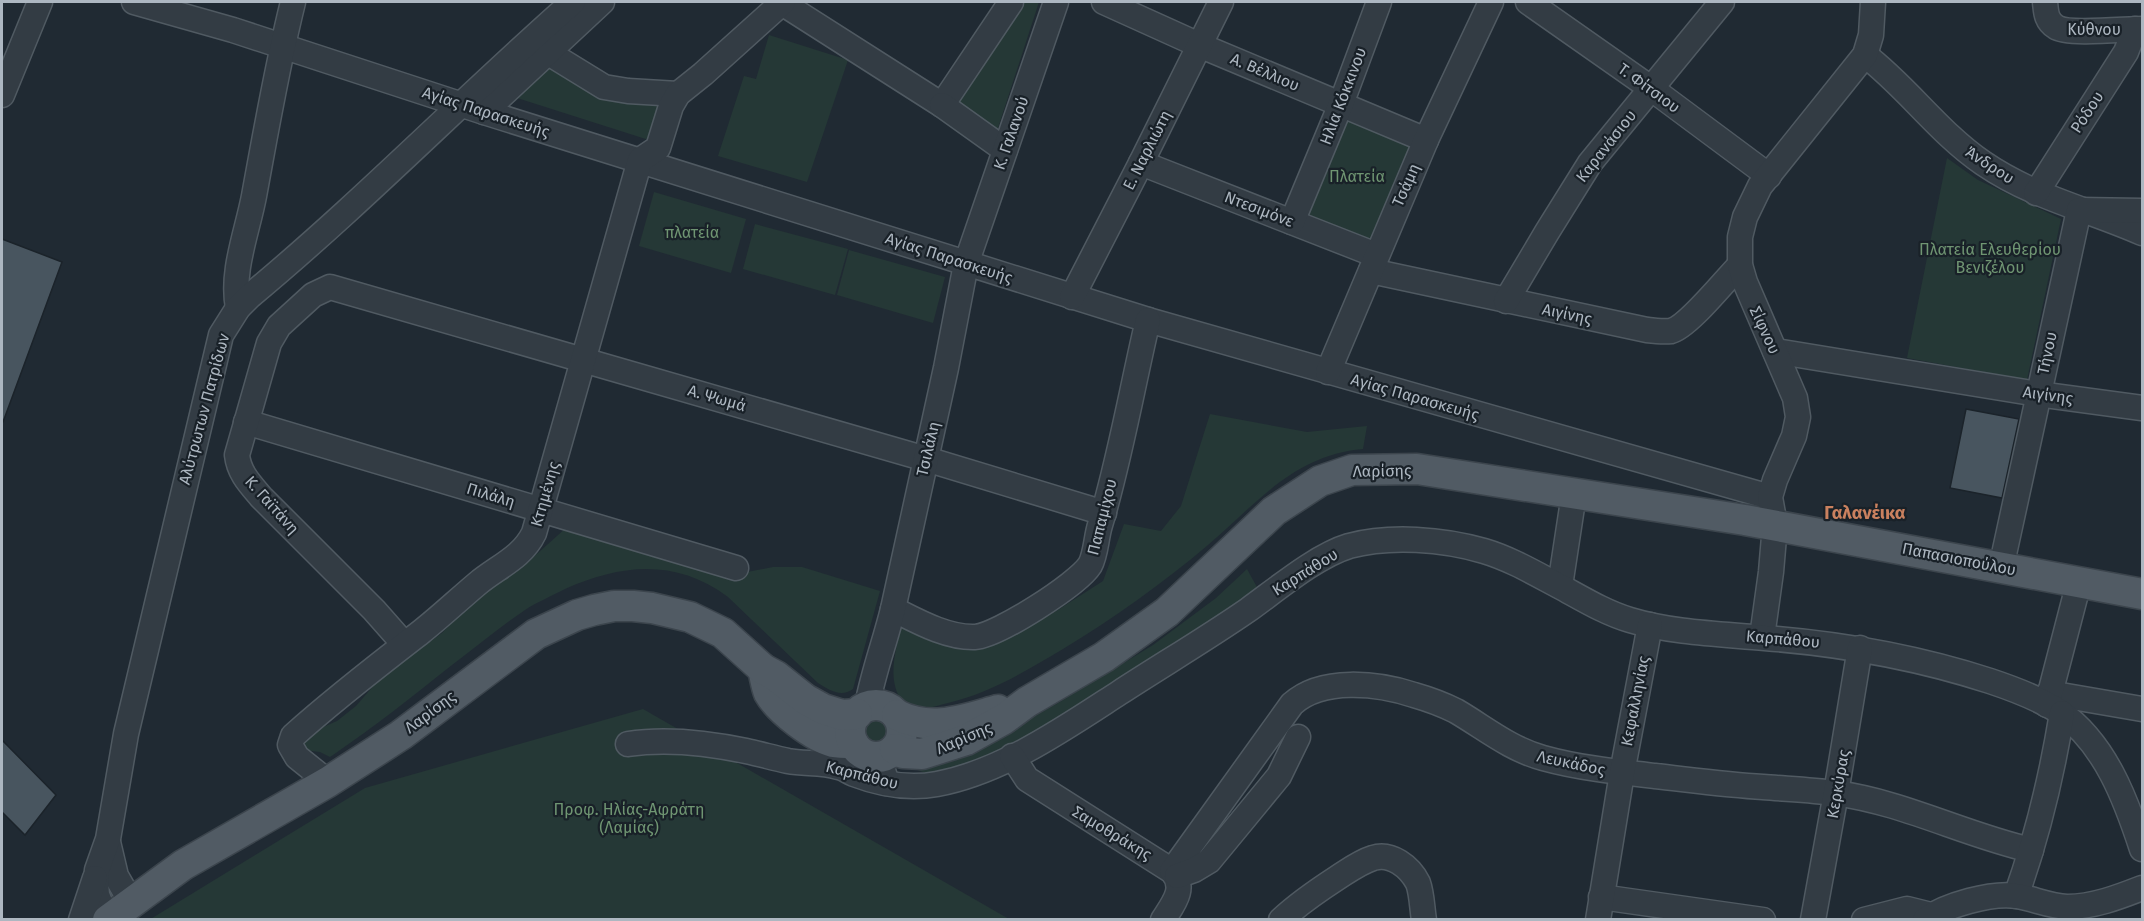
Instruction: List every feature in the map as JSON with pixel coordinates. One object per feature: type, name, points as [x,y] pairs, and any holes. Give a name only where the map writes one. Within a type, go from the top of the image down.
[{"type":"main road","name":"Λαρίσης","points":[[763,669],[769,692],[794,719],[813,732],[868,758],[903,753],[922,754],[959,743],[984,731],[1027,702],[1104,657],[1146,628],[1193,589],[1265,518],[1296,496],[1333,475],[1352,470],[1417,469],[1574,494],[1772,511]]},
{"type":"main road","name":"Παπασιοπούλου","points":[[1772,511],[2001,568],[2142,594]]},
{"type":"main road","name":"Λαρίσης","points":[[107,915],[183,865],[328,782],[401,735],[536,634],[567,619],[594,610],[614,606],[633,606],[674,612],[690,617],[723,633],[763,669],[776,676],[805,699],[823,709],[842,715],[878,711],[922,724],[948,723],[1027,702]]},
{"type":"main road","points":[[878,711],[902,723],[903,732],[900,741],[868,758],[850,728],[878,711]]},
{"type":"street","points":[[2,94],[40,2]]},
{"type":"street","name":"Αγίας Παρασκευής","points":[[134,2],[233,30],[484,112],[1072,297],[1328,372],[1772,511]]},
{"type":"street","points":[[238,308],[235,292],[237,273],[282,46],[293,2]]},
{"type":"street","name":"Αλύτρωτων Πατρίδων","points":[[107,915],[97,895],[98,870],[108,839],[126,734],[221,335],[238,308],[421,144],[461,104],[573,2]]},
{"type":"street","points":[[484,112],[602,2]]},
{"type":"street","points":[[640,160],[658,147],[671,106],[678,94],[783,2],[942,105],[1005,150]]},
{"type":"street","points":[[942,105],[1011,2]]},
{"type":"street","name":"Κ. Γαλανού","points":[[966,264],[1056,2]]},
{"type":"street","name":"Α. Βέλλιου","points":[[1104,2],[1199,45],[1426,140]]},
{"type":"street","name":"Ε. Ναρλιώτη","points":[[1072,297],[1142,163],[1221,2]]},
{"type":"street","name":"Ηλία Κόκκινου","points":[[1292,222],[1341,104],[1379,2]]},
{"type":"street","name":"Τσάμη","points":[[1328,372],[1426,140],[1491,2]]},
{"type":"street","name":"Τ. Φίτσιου","points":[[1528,2],[1652,89],[1769,176]]},
{"type":"street","name":"Καρανάσιου","points":[[1506,301],[1590,164],[1722,2]]},
{"type":"street","points":[[1865,55],[1871,35],[1873,2]]},
{"type":"street","name":"Κύθνου","points":[[2047,11],[2062,30],[2139,29]]},
{"type":"street","name":"Ρόδου","points":[[2036,193],[2139,29]]},
{"type":"street","points":[[547,52],[604,87],[678,94]]},
{"type":"street","name":"Σίφνου","points":[[1761,637],[1771,572],[1775,480],[1794,436],[1798,417],[1795,398],[1749,295],[1740,265],[1740,237],[1745,217],[1760,186],[1865,55]]},
{"type":"street","name":"Άνδρου","points":[[1865,55],[1959,145],[1982,163],[2036,193],[2142,233]]},
{"type":"street","name":"Κτημένης","points":[[328,782],[297,757],[290,745],[293,736],[346,689],[405,644],[479,582],[521,553],[534,533],[640,160]]},
{"type":"street","name":"Ντεσιμόνε","points":[[1142,163],[1292,222],[1373,263]]},
{"type":"street","points":[[2079,210],[2142,212]]},
{"type":"street","name":"Τήνου","points":[[2001,568],[2079,210]]},
{"type":"street","name":"Αιγίνης","points":[[1373,263],[1506,301],[1647,330],[1671,331],[1683,324],[1740,265]]},
{"type":"street","name":"Τσιλάλη","points":[[878,711],[885,695],[884,684],[890,647],[887,634],[966,264]]},
{"type":"street","name":"Α. Ψωμά","points":[[330,287],[926,459],[1104,513]]},
{"type":"street","name":"Κ. Γαϊτάνη","points":[[330,287],[313,294],[279,326],[269,342],[237,454],[239,467],[246,480],[405,644]]},
{"type":"street","name":"Παπαμίχου","points":[[893,609],[922,624],[962,636],[985,635],[1046,602],[1081,576],[1090,564],[1104,513],[1148,320]]},
{"type":"street","name":"Αιγίνης","points":[[1775,351],[2038,394],[2142,408]]},
{"type":"street","name":"Πιλάλη","points":[[246,422],[736,568]]},
{"type":"street","points":[[1560,586],[1574,494]]},
{"type":"street","name":"Καρπάθου","points":[[628,744],[647,741],[695,742],[744,750],[789,761],[868,758],[906,786],[941,783],[977,773],[1081,718],[1189,649],[1320,560],[1346,547],[1374,542],[1413,540],[1489,553],[1614,614],[1650,625],[1697,632],[1860,648],[1938,665],[2053,704],[2142,709]]},
{"type":"street","points":[[2016,896],[2031,850],[2057,744],[2053,704],[2079,582]]},
{"type":"street","name":"Κεφαλληνίας","points":[[1599,908],[1650,625]]},
{"type":"street","name":"Κερκύρας","points":[[1813,920],[1860,648]]},
{"type":"street","name":"Λευκάδος","points":[[1175,874],[1288,708],[1302,696],[1316,690],[1360,686],[1407,693],[1456,712],[1499,739],[1533,756],[1622,773],[1730,785],[1836,793],[1923,814],[2007,844],[2031,850]]},
{"type":"street","points":[[2053,704],[2091,742],[2136,814],[2142,849]]},
{"type":"street","points":[[1162,920],[1178,894],[1175,874],[1194,870],[1209,861],[1279,776],[1298,737]]},
{"type":"street","name":"Σαμοθράκης","points":[[1012,756],[1027,779],[1175,874]]},
{"type":"street","points":[[107,915],[116,876],[108,839]]},
{"type":"street","points":[[1281,920],[1350,869],[1373,858],[1383,856],[1400,863],[1417,882],[1424,920]]},
{"type":"street","points":[[1864,920],[1907,909],[1928,917],[1948,907],[1976,900],[2016,896],[2064,913],[2142,888]]},
{"type":"street","points":[[1599,908],[1763,920]]},
{"type":"green space","points":[[1017,2],[1039,2],[997,131],[956,110],[954,96]]},
{"type":"green space","points":[[769,35],[848,60],[807,182],[718,156],[744,76],[756,79]]},
{"type":"green space","points":[[550,60],[667,101],[652,141],[514,97]]},
{"type":"green space","name":"Πλατεία","points":[[1343,112],[1413,141],[1368,247],[1298,217]]},
{"type":"green space","name":"Πλατεία Ελευθερίου Βενιζέλου","points":[[1947,158],[1978,180],[2061,219],[2027,380],[1907,358]]},
{"type":"green space","name":"πλατεία","points":[[654,192],[746,219],[731,273],[639,246]]},
{"type":"green space","points":[[755,224],[848,249],[835,295],[743,269]]},
{"type":"green space","points":[[849,250],[945,277],[933,323],[837,295]]},
{"type":"green space","points":[[1210,414],[1307,432],[1367,426],[1363,449],[1339,453],[1297,471],[1260,498],[1173,573],[1119,613],[1063,649],[1007,680],[963,699],[924,708],[903,703],[893,674],[902,622],[950,640],[996,644],[1053,613],[1103,581],[1124,524],[1161,531],[1181,506]]},
{"type":"green space","points":[[567,527],[742,573],[773,567],[802,567],[880,591],[853,689],[840,693],[818,683],[728,597],[708,584],[668,571],[627,570],[607,574],[565,589],[530,607],[330,757],[320,752],[303,750],[299,743],[321,728],[337,721],[356,706],[381,677],[419,646],[424,646],[442,633],[476,598],[538,553]]},
{"type":"green space","points":[[1247,569],[1258,589],[1086,701],[1032,733],[983,758],[943,771],[918,770],[918,767],[1021,724],[1153,645],[1216,598]]},
{"type":"green space","name":"Προφ. Ηλίας-Αφράτη (Λαμίας)","points":[[643,709],[1009,919],[149,920],[365,788]]},
{"type":"green space","points":[[875,711],[887,715],[895,730],[893,741],[873,751],[862,746],[856,730],[857,724]]},
{"type":"building","points":[[2,239],[62,262],[3,422],[2,422]]},
{"type":"building","points":[[1966,409],[2019,419],[2002,498],[1950,488]]},
{"type":"building","points":[[2,740],[56,795],[25,835],[2,812]]},
{"type":"district","name":"Γαλανέικα","points":[[1865,513]]}]
